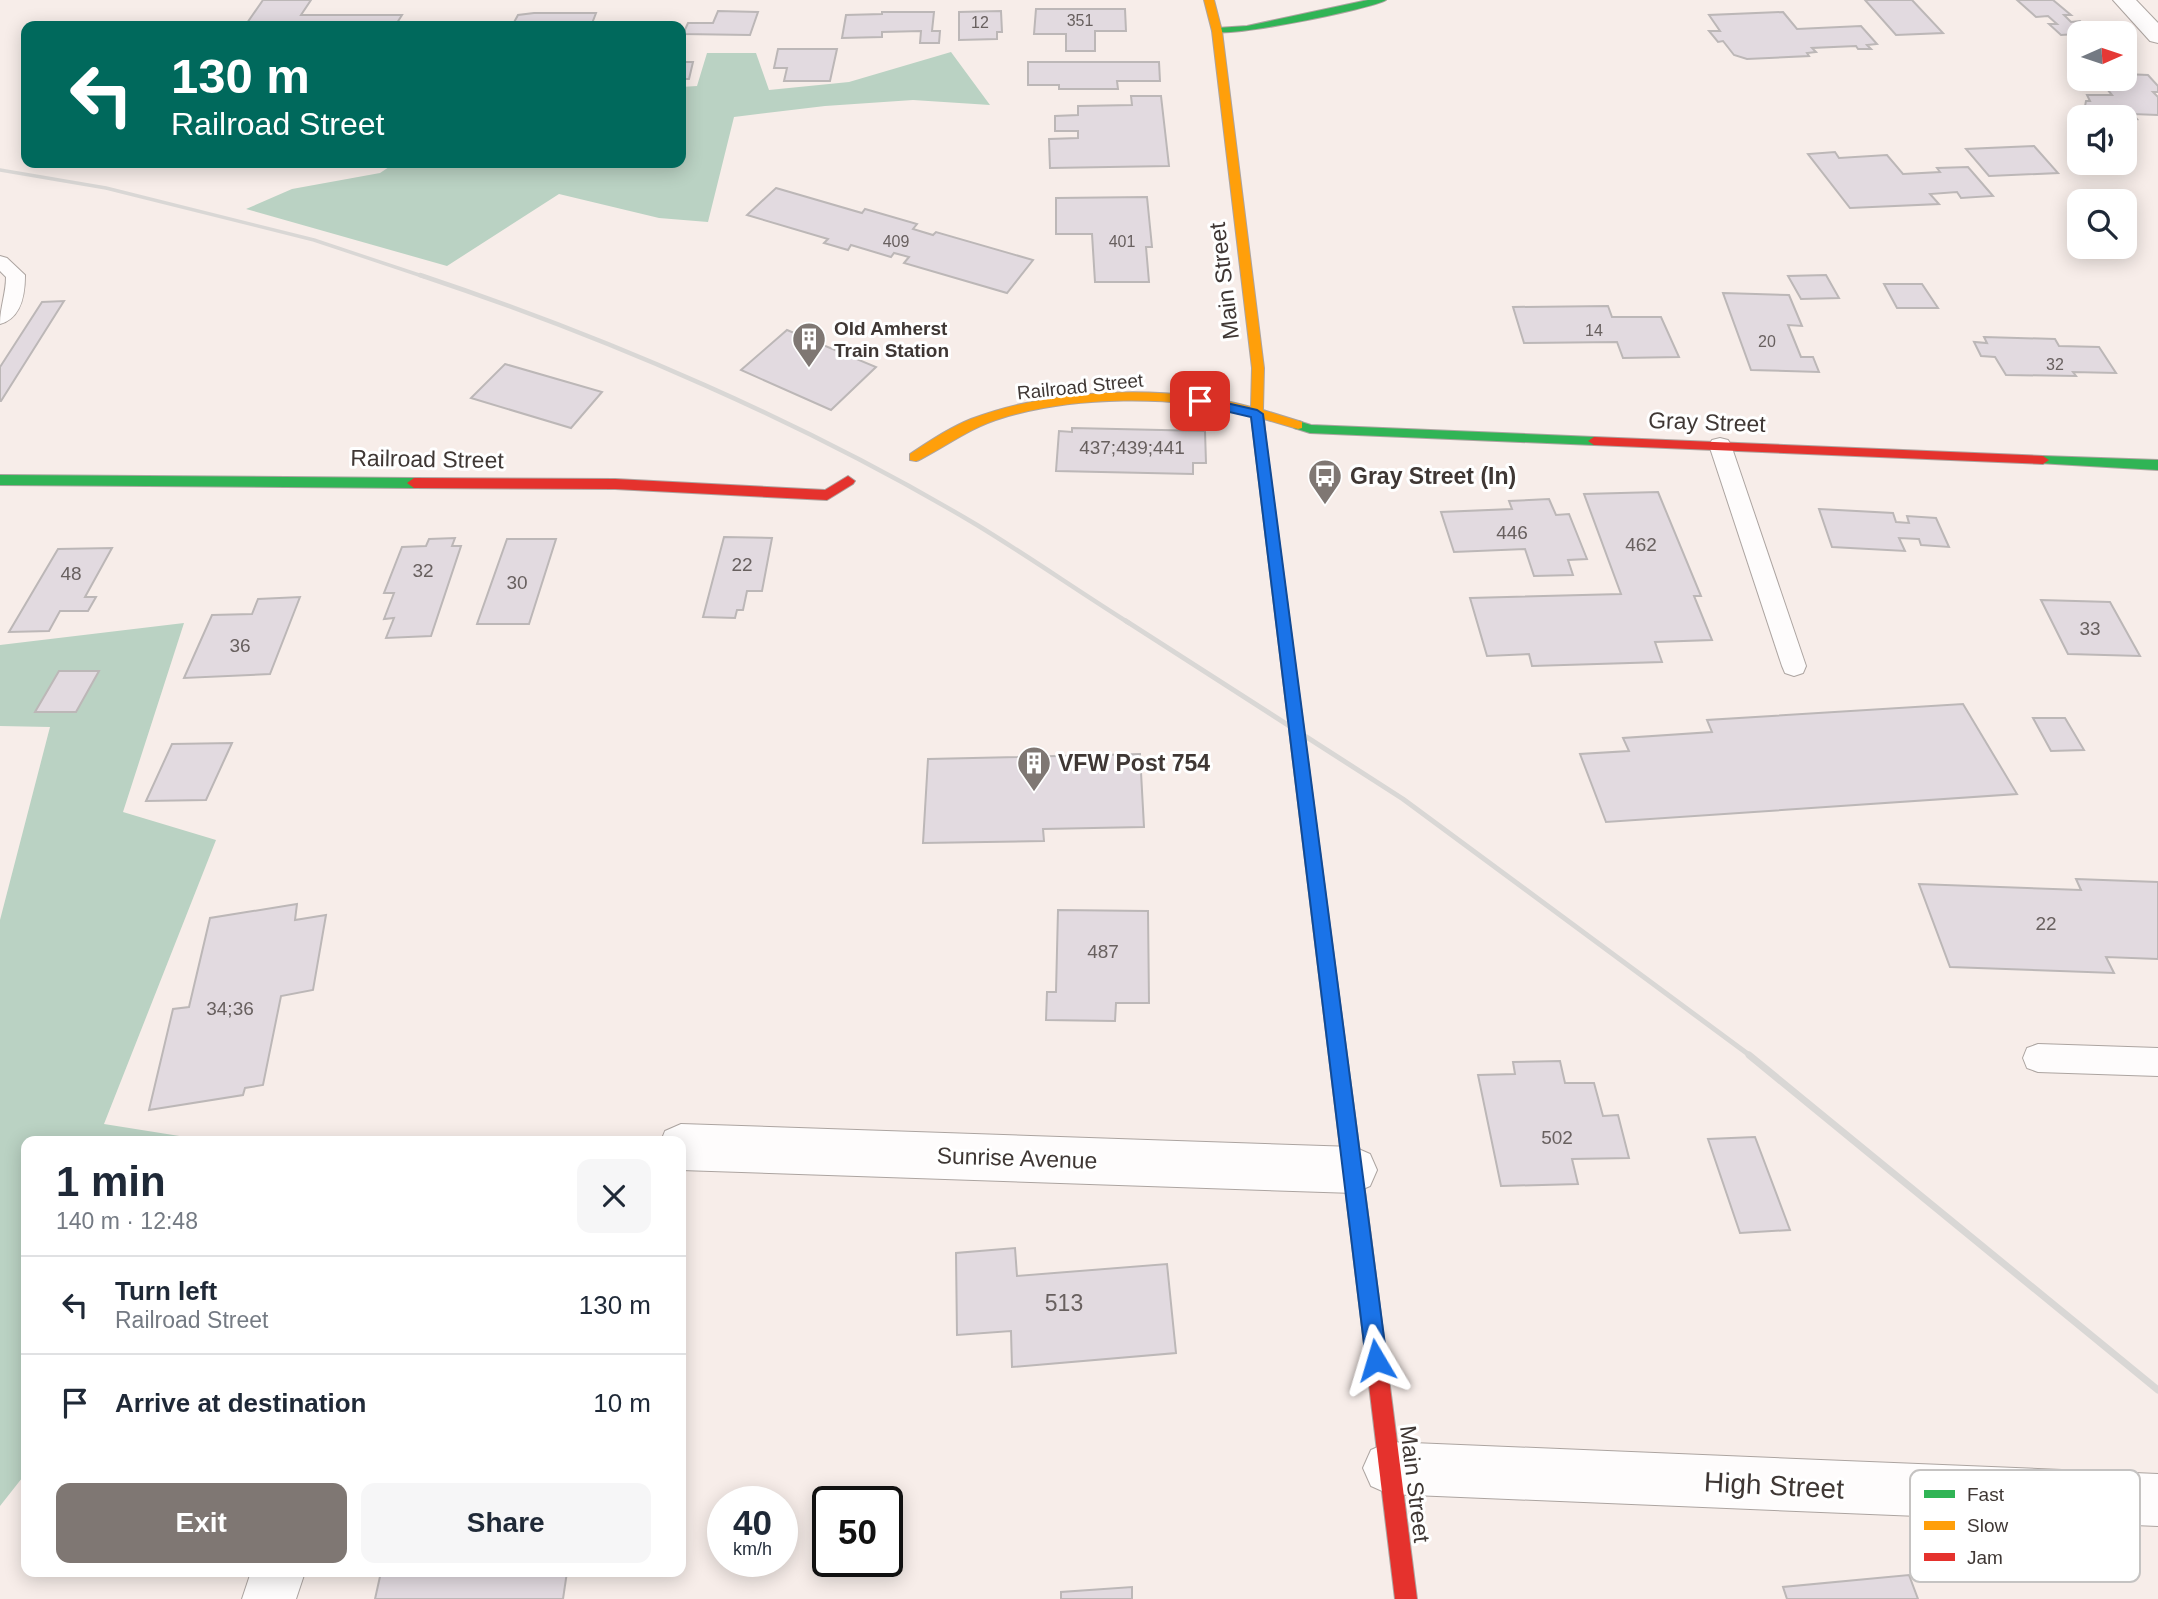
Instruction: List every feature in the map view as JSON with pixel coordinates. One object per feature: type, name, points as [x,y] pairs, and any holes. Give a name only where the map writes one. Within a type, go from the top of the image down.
[{"type":"main road","name":"Main Street","points":[[1209,0],[1217,31],[1258,368],[1257,414],[1406,1599]]},
{"type":"main road","points":[[1217,31],[1247,29],[1381,0]]},
{"type":"main road","name":"Railroad Street","points":[[915,457],[948,435],[985,419],[1048,407],[1129,399],[1182,399],[1257,414]]},
{"type":"main road","name":"Gray Street","points":[[1257,414],[1310,429],[1720,444],[2158,465]]},
{"type":"main road","name":"Railroad Street","points":[[0,480],[615,484],[827,495],[848,481]]},
{"type":"street","points":[[2124,0],[2158,36]]},
{"type":"street","name":"Sunrise Avenue","points":[[686,1147],[1354,1170]]},
{"type":"street","name":"High Street","points":[[1389,1468],[1910,1491]]},
{"type":"street","name":"High Street","points":[[2140,1500],[2158,1500]]},
{"type":"street","points":[[269,1599],[276,1577]]},
{"type":"lane","points":[[0,262],[16,275],[15,299],[0,318]]},
{"type":"lane","points":[[1720,444],[1794,666]]},
{"type":"lane","points":[[2038,1058],[2158,1062]]},
{"type":"green space","points":[[951,52],[990,105],[913,100],[825,106],[734,117],[708,222],[659,218],[559,194],[447,266],[246,209],[292,189],[380,173],[388,168],[686,168],[686,87],[697,86],[707,53],[756,53],[769,90],[849,82]]},
{"type":"green space","points":[[184,623],[123,812],[216,840],[104,1124],[179,1136],[21,1136],[21,1479],[0,1506],[0,920],[50,727],[0,726],[0,645]]},
{"type":"building","points":[[263,0],[311,0],[301,15],[402,15],[398,21],[248,21]]},
{"type":"building","points":[[1865,0],[1912,0],[1943,33],[1896,35]]},
{"type":"building","points":[[2017,0],[2053,0],[2071,15],[2064,15],[2070,21],[2067,21],[2067,35],[2061,35],[2049,24],[2057,24],[2048,16],[2036,17]]},
{"type":"building","points":[[1036,9],[1125,9],[1126,31],[1095,31],[1095,51],[1066,51],[1066,34],[1034,34]]},
{"type":"building","points":[[718,11],[758,12],[750,35],[686,34],[688,23],[713,23]]},
{"type":"building","points":[[1001,11],[1002,32],[997,32],[997,39],[959,40],[959,12]]},
{"type":"building","points":[[934,12],[932,31],[940,31],[939,43],[920,43],[921,31],[882,32],[882,37],[842,38],[846,15]]},
{"type":"building","points":[[1783,12],[1797,29],[1861,26],[1877,44],[1867,45],[1871,49],[1858,49],[1856,46],[1812,48],[1816,52],[1807,53],[1809,56],[1747,59],[1734,55],[1723,41],[1718,42],[1709,31],[1720,31],[1709,15]]},
{"type":"building","points":[[596,13],[593,21],[515,21],[518,15]]},
{"type":"building","points":[[778,49],[837,49],[830,81],[784,81],[787,68],[774,68]]},
{"type":"building","points":[[686,62],[693,62],[689,79],[686,79]]},
{"type":"building","points":[[1028,62],[1159,62],[1160,81],[1117,81],[1118,89],[1059,89],[1059,85],[1028,85]]},
{"type":"building","points":[[2137,75],[2148,75],[2158,86],[2158,92],[2153,92],[2158,97],[2158,115],[2137,114],[2137,105],[2085,105],[2086,101],[2090,101],[2087,95],[2112,95],[2109,91],[2137,91]]},
{"type":"building","points":[[1131,96],[1161,96],[1169,166],[1050,168],[1049,139],[1078,138],[1078,131],[1055,131],[1055,116],[1078,115],[1078,106],[1132,105]]},
{"type":"building","points":[[2034,146],[2058,173],[1989,176],[1966,149]]},
{"type":"building","points":[[1835,152],[1839,158],[1887,155],[1903,174],[1940,172],[1937,168],[1968,167],[1993,196],[1961,198],[1957,192],[1930,194],[1939,204],[1850,208],[1808,154]]},
{"type":"building","points":[[776,188],[862,213],[865,209],[917,224],[913,229],[933,235],[936,232],[1033,260],[1007,293],[904,263],[909,257],[894,253],[891,257],[851,245],[848,250],[824,243],[828,239],[747,215]]},
{"type":"building","points":[[1147,197],[1152,247],[1146,247],[1149,282],[1095,282],[1092,234],[1056,234],[1056,198]]},
{"type":"building","points":[[1826,275],[1839,298],[1801,299],[1788,276]]},
{"type":"building","points":[[1884,284],[1922,284],[1938,308],[1897,308]]},
{"type":"building","points":[[1723,293],[1789,295],[1802,326],[1788,325],[1801,357],[1813,357],[1819,372],[1751,370]]},
{"type":"building","points":[[64,301],[0,401],[0,367],[42,302]]},
{"type":"building","points":[[1608,306],[1612,317],[1661,317],[1679,357],[1623,358],[1617,342],[1524,343],[1513,307]]},
{"type":"building","name":"Old Amherst Train Station","points":[[787,330],[876,367],[831,410],[741,370]]},
{"type":"building","points":[[1984,337],[2055,339],[2059,346],[2099,347],[2116,373],[2073,372],[2076,376],[2006,375],[1995,357],[1981,356],[1974,342],[1987,343]]},
{"type":"building","points":[[505,364],[602,392],[571,428],[471,398]]},
{"type":"building","points":[[1072,428],[1205,431],[1206,463],[1193,463],[1193,474],[1056,471],[1059,431],[1072,432]]},
{"type":"building","points":[[1658,492],[1701,596],[1694,596],[1712,640],[1655,642],[1662,662],[1532,666],[1529,654],[1487,656],[1470,598],[1621,594],[1584,494]]},
{"type":"building","points":[[1549,499],[1556,515],[1569,514],[1587,559],[1568,560],[1573,575],[1534,576],[1525,549],[1454,552],[1441,512],[1512,509],[1509,501]]},
{"type":"building","points":[[1819,509],[1893,513],[1896,522],[1909,523],[1907,516],[1936,518],[1949,547],[1921,545],[1919,539],[1899,538],[1905,551],[1832,547]]},
{"type":"building","points":[[724,537],[772,538],[762,591],[747,591],[743,610],[737,610],[735,618],[703,617]]},
{"type":"building","points":[[455,538],[452,546],[461,546],[431,636],[386,638],[394,618],[384,619],[394,593],[384,593],[402,547],[426,546],[429,539]]},
{"type":"building","points":[[507,539],[556,539],[529,624],[477,624]]},
{"type":"building","points":[[112,548],[85,597],[96,597],[88,611],[60,611],[49,631],[9,632],[58,549]]},
{"type":"building","points":[[300,597],[270,674],[184,678],[212,615],[252,614],[258,599]]},
{"type":"building","points":[[2041,600],[2110,602],[2140,656],[2068,654]]},
{"type":"building","points":[[59,671],[99,671],[76,712],[35,712]]},
{"type":"building","points":[[1963,704],[2017,794],[1606,822],[1580,754],[1629,751],[1623,738],[1712,732],[1707,720]]},
{"type":"building","points":[[2033,718],[2065,718],[2084,750],[2051,751]]},
{"type":"building","points":[[232,743],[206,800],[146,801],[172,744]]},
{"type":"building","name":"VFW Post 754","points":[[1140,754],[1144,827],[1043,829],[1044,841],[923,843],[928,759]]},
{"type":"building","points":[[2076,879],[2158,882],[2158,959],[2106,957],[2114,973],[1950,967],[1919,884],[2081,890]]},
{"type":"building","points":[[297,904],[295,920],[326,915],[313,990],[281,996],[263,1085],[245,1088],[243,1095],[149,1110],[173,1009],[189,1007],[210,918]]},
{"type":"building","points":[[1058,910],[1148,911],[1149,1003],[1116,1003],[1115,1021],[1046,1020],[1047,992],[1056,992]]},
{"type":"building","points":[[1560,1061],[1565,1083],[1594,1083],[1603,1116],[1618,1115],[1629,1158],[1572,1159],[1578,1184],[1501,1186],[1478,1075],[1515,1074],[1513,1062]]},
{"type":"building","points":[[1755,1137],[1790,1230],[1740,1233],[1708,1139]]},
{"type":"building","points":[[1015,1248],[1017,1276],[1167,1264],[1176,1353],[1012,1367],[1011,1331],[957,1335],[956,1253]]},
{"type":"building","points":[[1909,1575],[1918,1599],[1787,1599],[1783,1587]]},
{"type":"building","points":[[380,1577],[566,1577],[563,1599],[375,1599]]},
{"type":"building","points":[[1132,1587],[1132,1599],[1061,1599],[1061,1592]]},
{"type":"railway","points":[[0,170],[106,188],[314,240],[425,277]]},
{"type":"railway","points":[[420,275],[563,326],[705,385],[775,418],[912,488],[977,525],[1129,623]]},
{"type":"railway","points":[[1126,621],[1403,799],[1752,1057]]},
{"type":"railway","points":[[1749,1055],[2158,1390]]},
{"type":"traffic: fast","points":[[1217,31],[1247,29],[1381,0]]},
{"type":"traffic: fast","points":[[1298,425],[1310,429],[1594,441]]},
{"type":"traffic: fast","points":[[2043,460],[2158,465]]},
{"type":"traffic: fast","points":[[0,480],[414,483]]},
{"type":"traffic: slow","points":[[1209,0],[1217,31],[1258,368],[1257,414],[1260,441]]},
{"type":"traffic: slow","points":[[915,457],[976,422],[1030,407],[1094,399],[1158,398],[1215,403],[1298,425]]},
{"type":"traffic: slow","points":[[1312,852],[1361,1237]]},
{"type":"traffic: jam","points":[[1260,441],[1312,852]]},
{"type":"traffic: jam","points":[[1594,441],[2043,460]]},
{"type":"traffic: jam","points":[[414,483],[615,484],[827,495],[848,481]]},
{"type":"traffic: jam","points":[[1361,1237],[1406,1599]]},
{"type":"place","name":"Old Amherst Train Station","points":[[809,369]]},
{"type":"place","name":"Gray Street (In)","points":[[1325,506]]},
{"type":"place","name":"VFW Post 754","points":[[1034,793]]},
{"type":"route","points":[[1200,401],[1257,414],[1376,1360]]}]
